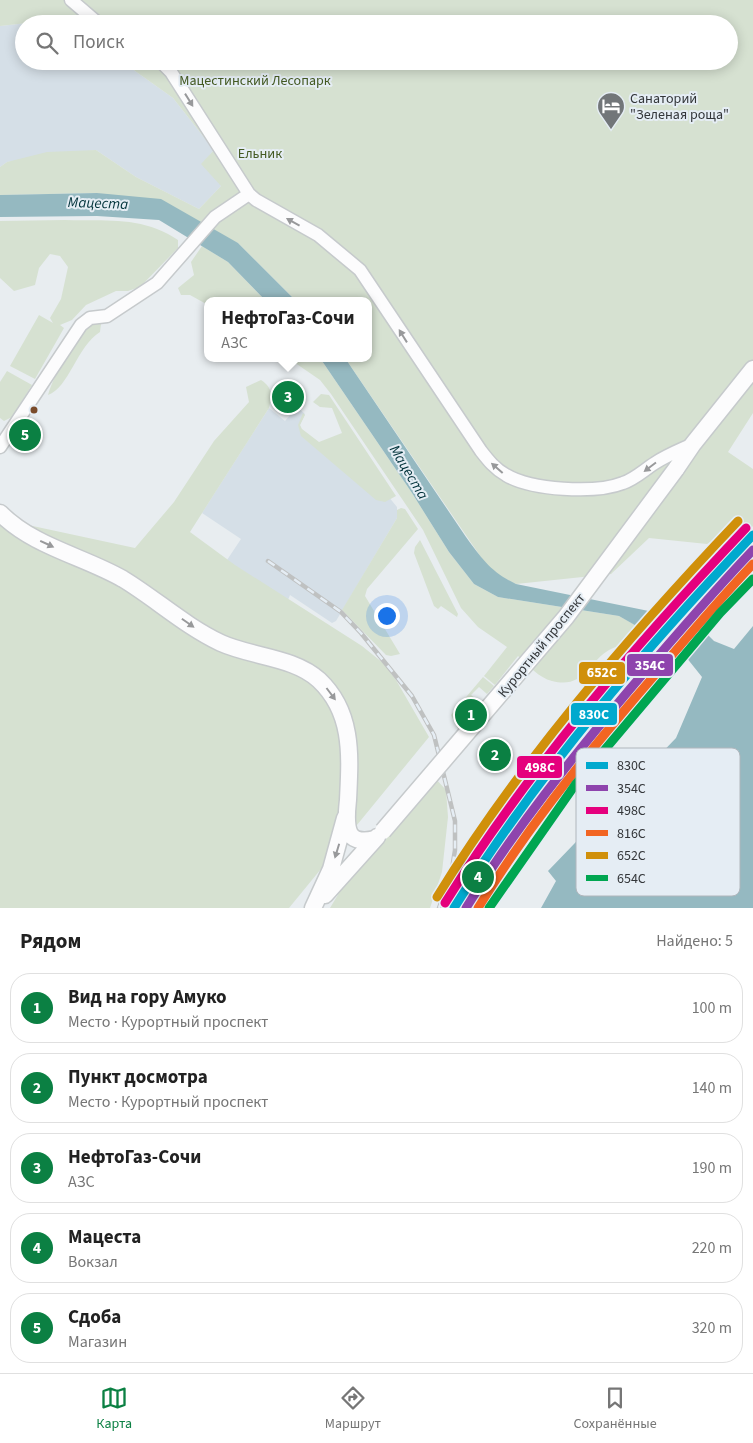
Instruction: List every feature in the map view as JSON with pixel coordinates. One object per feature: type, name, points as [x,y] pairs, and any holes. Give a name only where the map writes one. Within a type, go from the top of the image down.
[{"type":"main road","name":"Курортный проспект","points":[[313,908],[379,835],[566,617],[693,444],[753,369]]},
{"type":"main road","points":[[3,516],[31,537],[106,569],[195,628],[221,642],[303,670],[318,679],[331,693],[340,708],[347,726],[350,758],[348,803],[350,834],[357,839],[379,835]]},
{"type":"main road","points":[[313,908],[334,862],[348,803]]},
{"type":"street","points":[[71,0],[88,15]]},
{"type":"street","points":[[169,70],[249,194],[318,236],[360,270],[481,451],[505,475],[517,481],[555,487],[607,488],[623,483],[666,456],[693,444]]},
{"type":"street","points":[[0,447],[81,325],[90,318],[107,316],[157,283],[168,273],[215,217],[249,194]]},
{"type":"shaded area","points":[[15,24],[15,70],[134,70],[173,98],[214,150],[208,157],[221,186],[199,209],[136,177],[96,150],[7,162],[0,167],[0,26]]},
{"type":"shaded area","points":[[297,407],[305,414],[300,425],[301,429],[388,496],[397,507],[397,518],[336,621],[332,623],[290,595],[288,600],[221,569],[241,539],[202,513],[269,408],[285,421]]},
{"type":"green space","points":[[0,0],[753,0],[753,413],[728,452],[753,469],[753,526],[751,528],[730,529],[707,544],[649,538],[611,574],[516,584],[498,575],[487,566],[348,362],[372,362],[372,297],[292,297],[238,243],[97,193],[0,195],[0,167],[7,162],[47,152],[96,150],[136,177],[199,209],[221,186],[201,164],[214,150],[173,98],[134,70],[738,70],[738,15],[15,15],[15,24],[0,26]]},
{"type":"green space","points":[[109,220],[138,223],[165,232],[178,240],[178,248],[140,287],[128,291],[116,291],[86,305],[72,320],[60,325],[64,328],[35,379],[10,366],[39,315],[53,323],[50,318],[61,299],[68,267],[60,256],[50,254],[39,268],[35,285],[14,291],[0,278],[0,221]]},
{"type":"green space","points":[[202,246],[228,262],[262,297],[204,297],[204,303],[190,295],[181,295],[178,288],[194,275],[191,262]]},
{"type":"green space","points":[[94,321],[101,324],[100,332],[85,347],[62,384],[48,395],[66,355]]},
{"type":"green space","points":[[294,362],[323,362],[412,493],[449,552],[474,584],[498,597],[619,616],[650,633],[643,643],[624,644],[614,648],[600,657],[578,679],[562,683],[543,677],[518,656],[495,685],[484,676],[507,647],[478,627],[461,608],[423,530],[320,380]]},
{"type":"green space","points":[[7,371],[32,385],[12,417],[4,421],[0,418],[0,382]]},
{"type":"green space","points":[[261,380],[268,386],[271,392],[269,408],[190,532],[235,565],[362,646],[383,663],[396,680],[429,737],[289,908],[0,908],[0,519],[135,548],[174,502],[214,441],[249,402],[246,387]]},
{"type":"green space","points":[[321,394],[329,395],[396,496],[385,502],[376,500],[301,436],[298,425],[303,413],[305,415],[300,425],[302,429],[319,442],[342,433],[332,408],[320,407],[313,402]]},
{"type":"green space","points":[[405,509],[418,529],[367,589],[365,596],[400,654],[391,656],[386,655],[342,610],[397,518],[397,510]]},
{"type":"green space","points":[[420,540],[458,614],[457,617],[441,606],[438,609],[434,606],[414,553],[415,547]]},
{"type":"green space","points":[[483,677],[494,686],[487,694],[479,687],[471,695],[480,702],[458,729],[451,715]]},
{"type":"green space","points":[[435,778],[446,790],[448,817],[442,872],[430,908],[330,908],[342,888],[382,844]]},
{"type":"water","points":[[97,193],[161,199],[238,243],[292,297],[262,297],[228,262],[159,220],[97,216],[0,217],[0,195]]},
{"type":"water","points":[[323,362],[348,362],[472,545],[482,558],[500,575],[516,584],[693,620],[714,641],[734,649],[753,626],[753,908],[541,908],[556,881],[548,871],[576,842],[576,896],[740,896],[740,748],[666,748],[676,738],[702,677],[682,652],[619,616],[498,597],[474,584],[449,552],[412,493]]},
{"type":"railway","points":[[268,561],[341,612],[361,633],[412,696],[434,735],[455,821],[455,850],[451,875],[439,908]]},
{"type":"transit line","name":"652С","points":[[437,897],[504,797],[540,749],[656,610],[738,521]]},
{"type":"transit line","name":"498С","points":[[445,903],[512,803],[586,708],[665,616],[746,528]]},
{"type":"transit line","name":"830С","points":[[454,908],[486,858],[521,809],[594,714],[672,623],[753,535]]},
{"type":"transit line","name":"354С","points":[[581,748],[675,636],[753,550]]},
{"type":"transit line","name":"816С","points":[[593,748],[679,647],[753,564]]},
{"type":"transit line","name":"654С","points":[[606,748],[720,613],[753,579]]},
{"type":"transit line","name":"354С","points":[[466,908],[523,823],[576,755]]},
{"type":"transit line","name":"816С","points":[[478,908],[533,826],[576,769]]},
{"type":"transit line","name":"654С","points":[[489,908],[576,784]]},
{"type":"place","name":"Санаторий \"Зеленая роща\"","points":[[611,130]]},
{"type":"place","name":"НефтоГаз-Сочи","points":[[288,397]]},
{"type":"place","name":"Сдоба","points":[[25,435]]},
{"type":"place","name":"Вид на гору Амуко","points":[[471,715]]},
{"type":"place","name":"Пункт досмотра","points":[[495,755]]},
{"type":"place","name":"Мацеста","points":[[478,877]]},
{"type":"park label","name":"Мацестинский Лесопарк","points":[[255,80]]},
{"type":"park label","name":"Ельник","points":[[260,153]]}]
